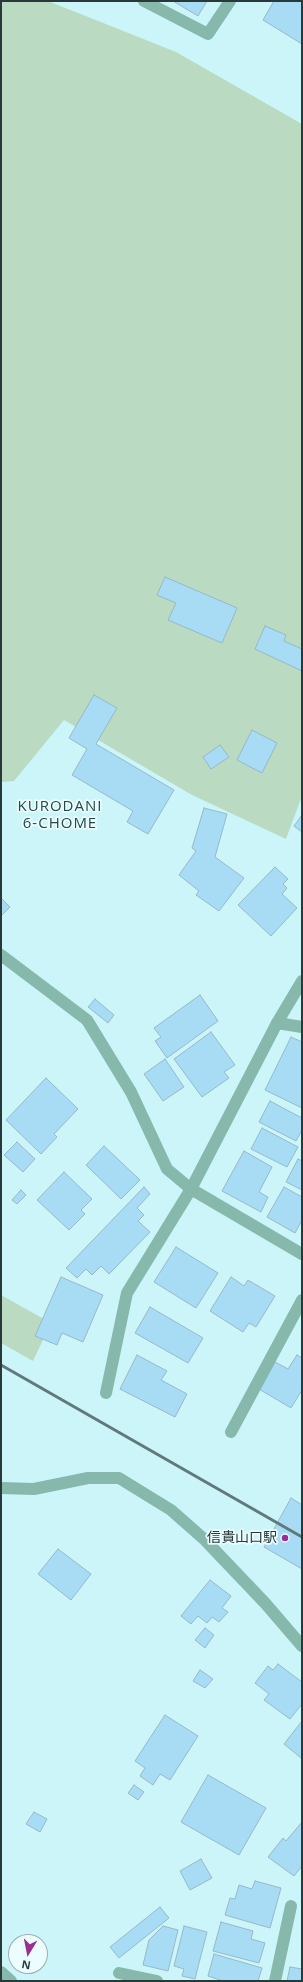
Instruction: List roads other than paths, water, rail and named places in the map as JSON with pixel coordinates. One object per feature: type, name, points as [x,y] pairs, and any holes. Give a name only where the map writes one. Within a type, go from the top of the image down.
[{"type":"street","points":[[144,1],[208,34],[230,1]]},
{"type":"street","points":[[1,955],[87,1020],[131,1092],[167,1169],[192,1189],[302,1254]]},
{"type":"street","points":[[106,1394],[127,1293],[192,1189],[277,1022],[302,981]]},
{"type":"street","points":[[277,1022],[302,1027]]},
{"type":"street","points":[[231,1432],[302,1300]]},
{"type":"street","points":[[1,1488],[34,1489],[88,1478],[119,1478],[171,1510],[205,1540],[266,1603],[302,1646]]},
{"type":"street","points":[[274,1981],[291,1906]]},
{"type":"street","points":[[1,1972],[12,1981]]},
{"type":"street","points":[[119,1973],[157,1981]]},
{"type":"railway","points":[[1,1365],[302,1537]]},
{"type":"place","name":"信貴山口駅","points":[[285,1538]]},
{"type":"district","name":"KURODANI 6-CHOME","points":[[60,816]]}]
